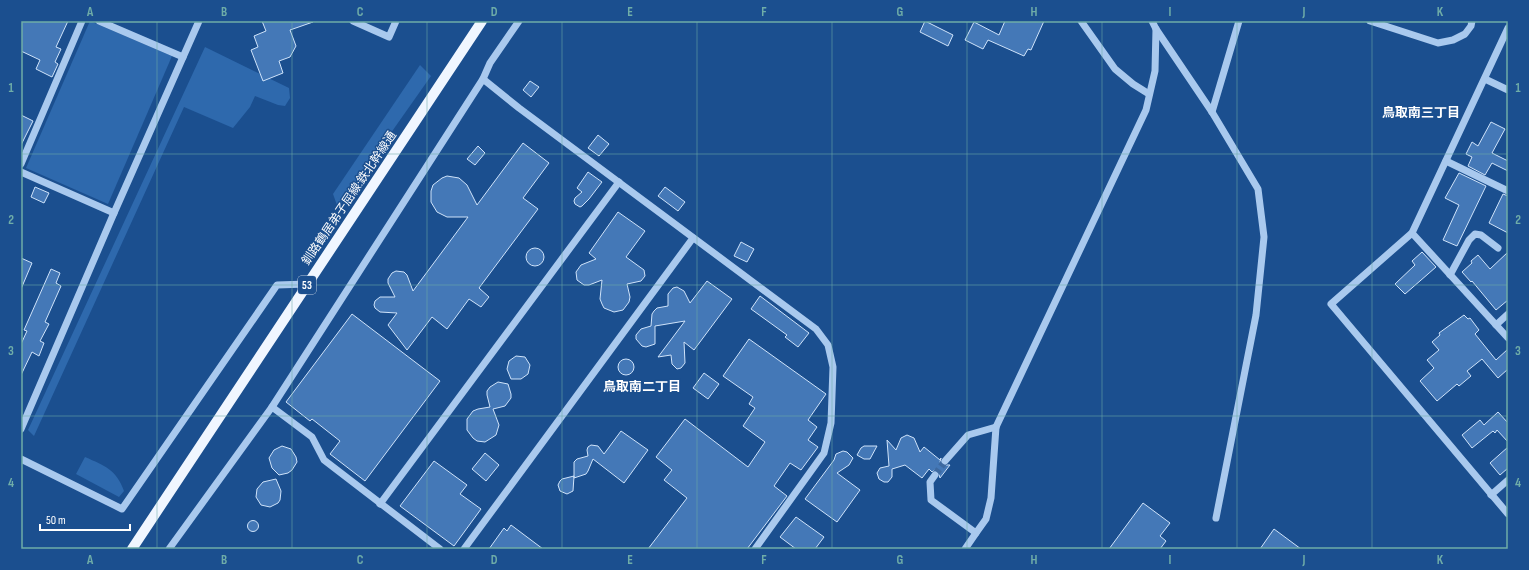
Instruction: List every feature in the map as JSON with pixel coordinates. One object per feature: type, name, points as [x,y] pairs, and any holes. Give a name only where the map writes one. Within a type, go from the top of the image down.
[{"type":"main road","name":"釧路鶴居弟子屈線:鉄北幹線通","points":[[132,549],[482,21]]},
{"type":"street","points":[[21,164],[82,21]]},
{"type":"street","points":[[99,21],[183,57]]},
{"type":"street","points":[[21,429],[199,21]]},
{"type":"street","points":[[353,21],[389,37],[396,21]]},
{"type":"street","points":[[169,549],[272,407],[483,79],[490,63],[519,21]]},
{"type":"street","points":[[1081,21],[1115,69],[1133,84],[1149,94]]},
{"type":"street","points":[[1152,21],[1212,112],[1258,189],[1264,237],[1256,315],[1216,518]]},
{"type":"street","points":[[1212,112],[1239,21]]},
{"type":"street","points":[[1370,21],[1438,43],[1453,40],[1464,34],[1472,21]]},
{"type":"street","points":[[1508,28],[1412,233],[1331,304],[1508,514]]},
{"type":"street","points":[[965,549],[986,519],[991,498],[996,426],[1146,110],[1155,71],[1156,29]]},
{"type":"street","points":[[483,79],[519,108],[816,329],[828,345],[833,367],[830,423],[824,453],[755,549]]},
{"type":"street","points":[[1485,79],[1508,90]]},
{"type":"street","points":[[1446,161],[1508,191]]},
{"type":"street","points":[[21,172],[114,213]]},
{"type":"street","points":[[380,504],[619,182]]},
{"type":"street","points":[[1412,233],[1508,338]]},
{"type":"street","points":[[1450,275],[1469,240],[1475,234],[1481,235],[1498,248]]},
{"type":"street","points":[[464,549],[693,238]]},
{"type":"street","points":[[21,459],[122,509],[277,285],[307,284]]},
{"type":"street","points":[[1496,325],[1508,314]]},
{"type":"street","points":[[272,407],[312,437],[324,460],[440,549]]},
{"type":"street","points":[[946,461],[968,435],[996,426]]},
{"type":"street","points":[[935,474],[930,482],[931,500],[976,533]]},
{"type":"street","points":[[1491,495],[1508,480]]},
{"type":"shaded area","points":[[90,21],[172,56],[108,204],[26,168]]},
{"type":"shaded area","points":[[205,47],[289,88],[290,98],[285,106],[278,105],[255,96],[250,107],[233,128],[184,107],[34,436],[28,430]]},
{"type":"shaded area","points":[[420,65],[431,76],[338,208],[333,194]]},
{"type":"shaded area","points":[[85,457],[104,466],[113,473],[124,491],[119,497],[76,474]]},
{"type":"building","points":[[21,21],[68,21],[56,47],[61,49],[55,62],[58,64],[52,77],[36,69],[40,60],[21,51]]},
{"type":"building","points":[[262,21],[313,22],[290,30],[296,46],[290,57],[279,61],[283,73],[263,81],[251,50],[258,47],[254,36],[266,31]]},
{"type":"building","points":[[925,21],[953,35],[948,46],[920,32]]},
{"type":"building","points":[[1005,21],[1044,21],[1031,50],[1028,49],[1024,56],[988,40],[983,49],[965,40],[974,22],[999,35]]},
{"type":"building","points":[[530,81],[539,87],[531,97],[523,90]]},
{"type":"building","points":[[21,115],[33,121],[21,145]]},
{"type":"building","points":[[1491,122],[1505,129],[1492,153],[1508,161],[1508,171],[1492,163],[1485,175],[1468,166],[1472,157],[1466,154],[1472,142],[1478,146]]},
{"type":"building","points":[[598,135],[609,144],[599,156],[588,148]]},
{"type":"building","points":[[523,143],[549,163],[523,198],[538,209],[479,288],[489,297],[481,307],[469,299],[447,329],[432,317],[407,350],[388,325],[397,313],[380,312],[374,305],[375,301],[380,297],[395,297],[388,283],[388,279],[392,273],[396,271],[404,272],[407,275],[413,291],[468,217],[447,217],[437,212],[431,202],[431,191],[433,185],[447,176],[459,178],[467,185],[477,205]]},
{"type":"building","points":[[478,146],[485,153],[475,165],[467,159]]},
{"type":"building","points":[[588,172],[602,182],[589,199],[580,207],[575,204],[574,201],[575,198],[582,192],[577,188]]},
{"type":"building","points":[[1459,173],[1486,186],[1457,246],[1443,240],[1459,205],[1445,198]]},
{"type":"building","points":[[35,187],[49,193],[44,203],[31,197]]},
{"type":"building","points":[[665,187],[685,202],[678,211],[658,196]]},
{"type":"building","points":[[1503,194],[1508,196],[1508,233],[1489,223]]},
{"type":"building","points":[[618,212],[645,231],[626,257],[644,270],[645,276],[641,281],[627,284],[630,297],[629,302],[623,310],[614,312],[604,308],[600,299],[602,280],[589,285],[584,285],[577,280],[576,272],[581,265],[596,259],[589,253]]},
{"type":"building","points":[[741,242],[754,249],[747,262],[734,256]]},
{"type":"building","points":[[535,248],[541,251],[544,257],[541,263],[535,266],[529,263],[526,257],[529,251]]},
{"type":"building","points":[[1422,252],[1436,267],[1405,294],[1395,284],[1415,265],[1412,261]]},
{"type":"building","points":[[1508,252],[1508,300],[1496,310],[1472,281],[1471,282],[1462,272],[1478,255],[1490,269]]},
{"type":"building","points":[[21,258],[32,263],[21,289]]},
{"type":"building","points":[[51,269],[60,273],[56,283],[61,286],[45,322],[49,324],[40,341],[44,343],[39,356],[32,352],[21,375],[21,344],[27,331],[24,330]]},
{"type":"building","points":[[707,281],[732,299],[694,350],[684,342],[685,363],[681,368],[677,369],[672,364],[671,355],[658,357],[685,321],[655,326],[655,344],[646,347],[642,346],[636,339],[636,335],[641,329],[651,326],[652,314],[657,308],[668,306],[668,294],[673,288],[677,287],[684,291],[690,303]]},
{"type":"building","points":[[760,296],[809,333],[798,347],[785,337],[787,335],[751,309]]},
{"type":"building","points":[[352,314],[440,381],[365,481],[330,454],[340,441],[312,419],[310,421],[286,402]]},
{"type":"building","points":[[1464,315],[1468,319],[1470,318],[1479,330],[1475,334],[1496,360],[1508,349],[1508,369],[1498,378],[1482,359],[1467,371],[1471,376],[1459,386],[1457,384],[1437,401],[1420,381],[1434,368],[1427,360],[1439,350],[1432,342],[1440,335],[1439,333]]},
{"type":"building","points":[[749,339],[826,394],[808,420],[817,427],[808,440],[818,447],[801,470],[790,463],[774,486],[787,496],[747,549],[648,549],[687,498],[664,480],[672,470],[656,457],[685,419],[748,467],[765,442],[743,426],[755,408],[749,404],[753,397],[723,376]]},
{"type":"building","points":[[516,356],[525,357],[530,365],[528,374],[521,379],[511,379],[507,369],[509,361]]},
{"type":"building","points":[[626,359],[632,361],[634,367],[632,373],[626,375],[620,373],[618,367],[620,361]]},
{"type":"building","points":[[704,373],[719,384],[708,399],[693,388]]},
{"type":"building","points":[[498,382],[508,384],[511,398],[505,406],[493,409],[499,425],[496,435],[485,442],[477,441],[467,430],[467,419],[473,411],[490,407],[487,391]]},
{"type":"building","points":[[1498,412],[1508,423],[1508,442],[1497,430],[1495,433],[1493,431],[1472,448],[1462,435],[1480,420],[1484,425]]},
{"type":"building","points":[[621,431],[648,450],[624,483],[593,459],[586,474],[574,478],[574,462],[577,459],[588,456],[587,450],[591,445],[598,446],[604,454]]},
{"type":"building","points":[[907,435],[914,438],[920,452],[924,447],[940,460],[941,458],[940,462],[942,465],[950,465],[940,478],[938,471],[935,470],[932,472],[929,469],[922,478],[905,465],[892,469],[892,477],[888,482],[884,482],[879,479],[877,473],[880,468],[889,466],[887,440],[896,450],[901,438]]},
{"type":"building","points":[[282,446],[291,449],[297,462],[288,473],[279,475],[272,468],[269,458],[274,450]]},
{"type":"building","points":[[864,446],[877,446],[870,459],[864,459],[857,455]]},
{"type":"building","points":[[1508,447],[1508,468],[1500,475],[1490,463]]},
{"type":"building","points":[[843,451],[847,452],[853,458],[849,465],[837,473],[860,490],[837,522],[805,499],[834,460],[836,454]]},
{"type":"building","points":[[485,453],[499,465],[486,481],[472,469]]},
{"type":"building","points":[[434,461],[467,485],[460,494],[481,509],[454,546],[400,506]]},
{"type":"building","points":[[574,476],[573,491],[567,494],[560,491],[558,485],[560,481],[562,479]]},
{"type":"building","points":[[276,479],[281,491],[280,500],[278,503],[270,507],[261,505],[256,497],[257,489],[263,482]]},
{"type":"building","points":[[1143,503],[1170,523],[1160,536],[1166,541],[1160,549],[1109,549]]},
{"type":"building","points":[[796,517],[824,537],[815,549],[796,549],[780,537]]},
{"type":"building","points":[[253,520],[257,522],[259,526],[257,530],[253,532],[249,530],[247,526],[249,522]]},
{"type":"building","points":[[511,525],[543,549],[489,549],[504,528],[507,531]]},
{"type":"building","points":[[1274,529],[1301,549],[1260,549]]},
{"type":"tunnel","points":[[935,475],[945,461]]},
{"type":"district","name":"鳥取南三丁目","points":[[1421,112]]},
{"type":"district","name":"鳥取南二丁目","points":[[642,386]]}]
